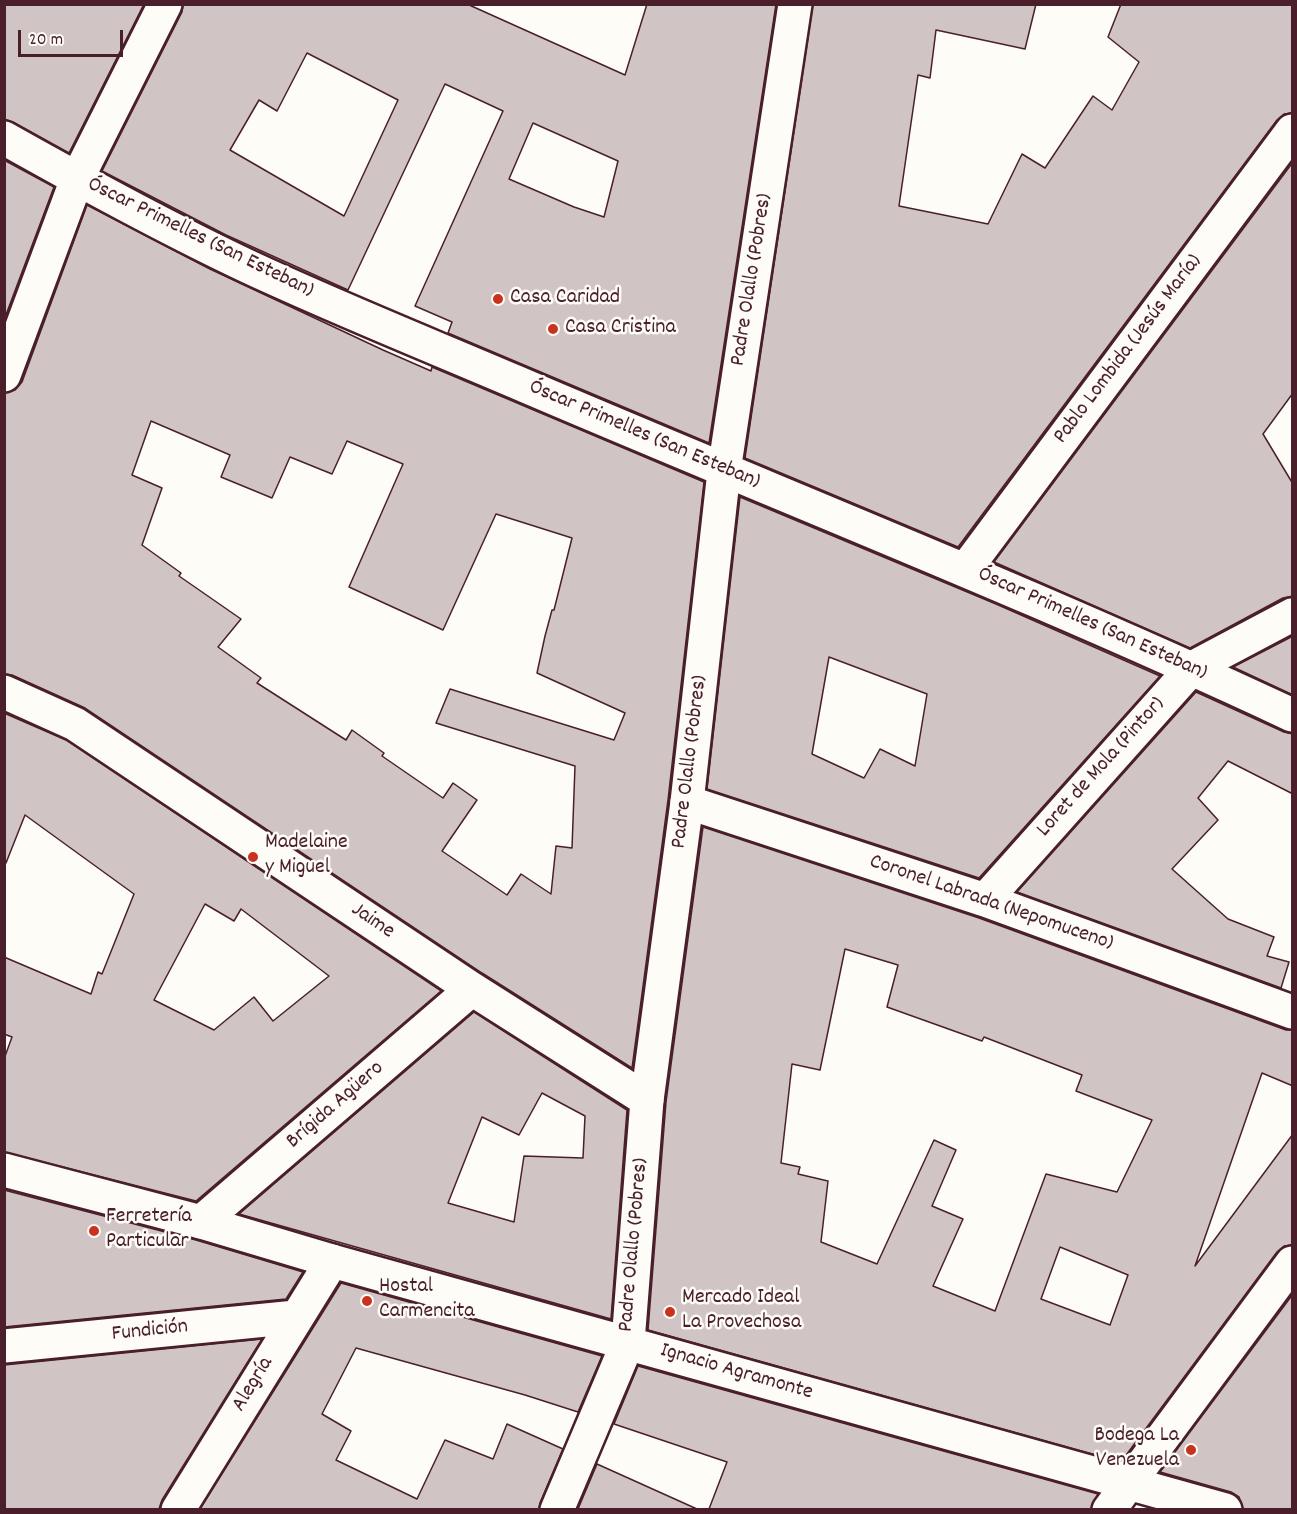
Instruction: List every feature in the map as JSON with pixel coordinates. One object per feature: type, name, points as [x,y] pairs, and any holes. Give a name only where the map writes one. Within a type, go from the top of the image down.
[{"type":"main road","points":[[4,375],[77,179],[165,4]]},
{"type":"main road","name":"Padre Olallo (Pobres)","points":[[557,1509],[628,1342],[647,1100],[687,802],[724,471],[795,4]]},
{"type":"main road","name":"Pablo Lombida (Jesús María)","points":[[965,570],[1293,131]]},
{"type":"main road","name":"Óscar Primelles (San Esteban)","points":[[4,138],[77,179],[248,267],[724,471],[965,570],[1192,668],[1293,715]]},
{"type":"main road","name":"Loret de Mola (Pintor)","points":[[985,900],[1192,668],[1293,615]]},
{"type":"main road","name":"Jaime","points":[[4,692],[75,724],[472,989],[647,1100]]},
{"type":"main road","name":"Coronel Labrada (Nepomuceno)","points":[[687,802],[985,900],[1293,1012]]},
{"type":"main road","name":"Brígida Agüero","points":[[201,1222],[472,989]]},
{"type":"main road","name":"Ignacio Agramonte","points":[[4,1170],[201,1222],[332,1261],[1225,1509]]},
{"type":"main road","name":"Alegría","points":[[178,1509],[332,1261]]},
{"type":"main road","points":[[1109,1509],[1293,1263]]},
{"type":"main road","name":"Fundición","points":[[4,1346],[296,1317]]},
{"type":"building","points":[[4,4],[144,4],[69,153],[4,119]]},
{"type":"building","points":[[183,4],[467,4],[625,75],[647,4],[776,4],[709,443],[448,333],[452,322],[415,306],[503,111],[445,84],[348,290],[226,235],[102,171],[182,12]],"holes":[[[307,53],[398,100],[344,216],[230,150],[259,100],[277,111]],[[533,123],[618,161],[604,217],[574,207],[509,179]]]},
{"type":"building","points":[[813,4],[1036,4],[1025,49],[936,30],[930,78],[918,75],[899,206],[988,224],[1022,154],[1045,168],[1093,96],[1112,110],[1139,62],[1108,37],[1121,4],[1293,4],[1293,113],[1284,114],[1277,120],[958,547],[745,458]]},
{"type":"building","points":[[4,160],[54,187],[4,320]]},
{"type":"building","points":[[1293,162],[1293,393],[1263,434],[1293,484],[1293,596],[1283,598],[1190,648],[994,562]]},
{"type":"building","points":[[87,205],[210,269],[383,350],[431,371],[432,367],[704,482],[668,800],[632,1068],[482,973],[85,708],[12,675],[4,674],[4,393],[15,390],[22,382]],"holes":[[[151,421],[230,455],[221,477],[272,498],[290,457],[332,474],[347,441],[403,464],[349,587],[443,630],[496,514],[572,538],[537,673],[625,713],[614,740],[450,689],[436,723],[575,766],[572,848],[556,846],[551,894],[521,874],[507,895],[442,851],[477,800],[453,783],[443,798],[382,756],[384,753],[352,730],[346,740],[257,683],[261,678],[218,647],[241,619],[179,576],[181,573],[142,545],[162,488],[132,475]]]},
{"type":"building","points":[[740,497],[996,604],[1160,676],[979,878],[707,789]],"holes":[[[829,657],[927,694],[915,766],[880,749],[864,778],[812,754]]]},
{"type":"building","points":[[1293,636],[1293,695],[1233,667]]},
{"type":"building","points":[[1196,692],[1293,734],[1293,794],[1228,761],[1198,798],[1218,820],[1172,869],[1228,919],[1274,937],[1267,956],[1289,962],[1281,988],[1017,892]]},
{"type":"building","points":[[4,713],[66,740],[441,991],[196,1201],[4,1152],[4,1059],[12,1037],[4,1034],[4,957],[91,994],[98,972],[102,974],[134,894],[25,815],[6,863],[4,863]],"holes":[[[205,904],[234,921],[241,909],[329,976],[273,1021],[254,997],[214,1030],[154,1000]]]},
{"type":"building","points":[[703,827],[979,918],[1286,1030],[1293,1030],[1293,1086],[1262,1073],[1195,1266],[1293,1134],[1293,1245],[1284,1246],[1277,1252],[1121,1462],[648,1330],[666,1102]],"holes":[[[845,949],[898,965],[887,1007],[982,1041],[984,1037],[1082,1075],[1076,1091],[1152,1120],[1117,1192],[1046,1174],[995,1311],[933,1286],[963,1219],[932,1206],[956,1150],[934,1140],[877,1264],[821,1242],[828,1181],[798,1174],[800,1167],[781,1163],[792,1064],[820,1070]],[[1060,1247],[1128,1275],[1110,1325],[1041,1299]]]},
{"type":"building","points":[[474,1012],[627,1110],[611,1319],[239,1214]],"holes":[[[542,1093],[585,1116],[583,1158],[524,1156],[514,1222],[448,1203],[482,1117],[519,1135]]]},
{"type":"building","points":[[4,1190],[196,1240],[303,1272],[286,1299],[4,1327]]},
{"type":"building","points":[[341,1283],[602,1356],[578,1412],[356,1348],[322,1414],[351,1431],[336,1460],[417,1499],[445,1440],[493,1459],[507,1424],[563,1449],[539,1509],[200,1509]]},
{"type":"building","points":[[1293,1294],[1293,1509],[1243,1509],[1239,1497],[1231,1492],[1160,1472]]},
{"type":"building","points":[[262,1339],[162,1500],[159,1509],[4,1509],[4,1365]]},
{"type":"building","points":[[638,1366],[1098,1494],[1091,1509],[709,1509],[727,1462],[614,1424]]},
{"type":"building","points":[[597,1464],[697,1509],[578,1509]]},
{"type":"place","name":"Casa Caridad","points":[[498,299]]},
{"type":"place","name":"Casa Cristina","points":[[553,329]]},
{"type":"place","name":"Madelaine y Miguel","points":[[253,857]]},
{"type":"place","name":"Ferretería Particular","points":[[94,1231]]},
{"type":"place","name":"Hostal Carmencita","points":[[367,1301]]},
{"type":"place","name":"Mercado Ideal La Provechosa","points":[[670,1312]]},
{"type":"place","name":"Bodega La Venezuela","points":[[1191,1450]]}]
